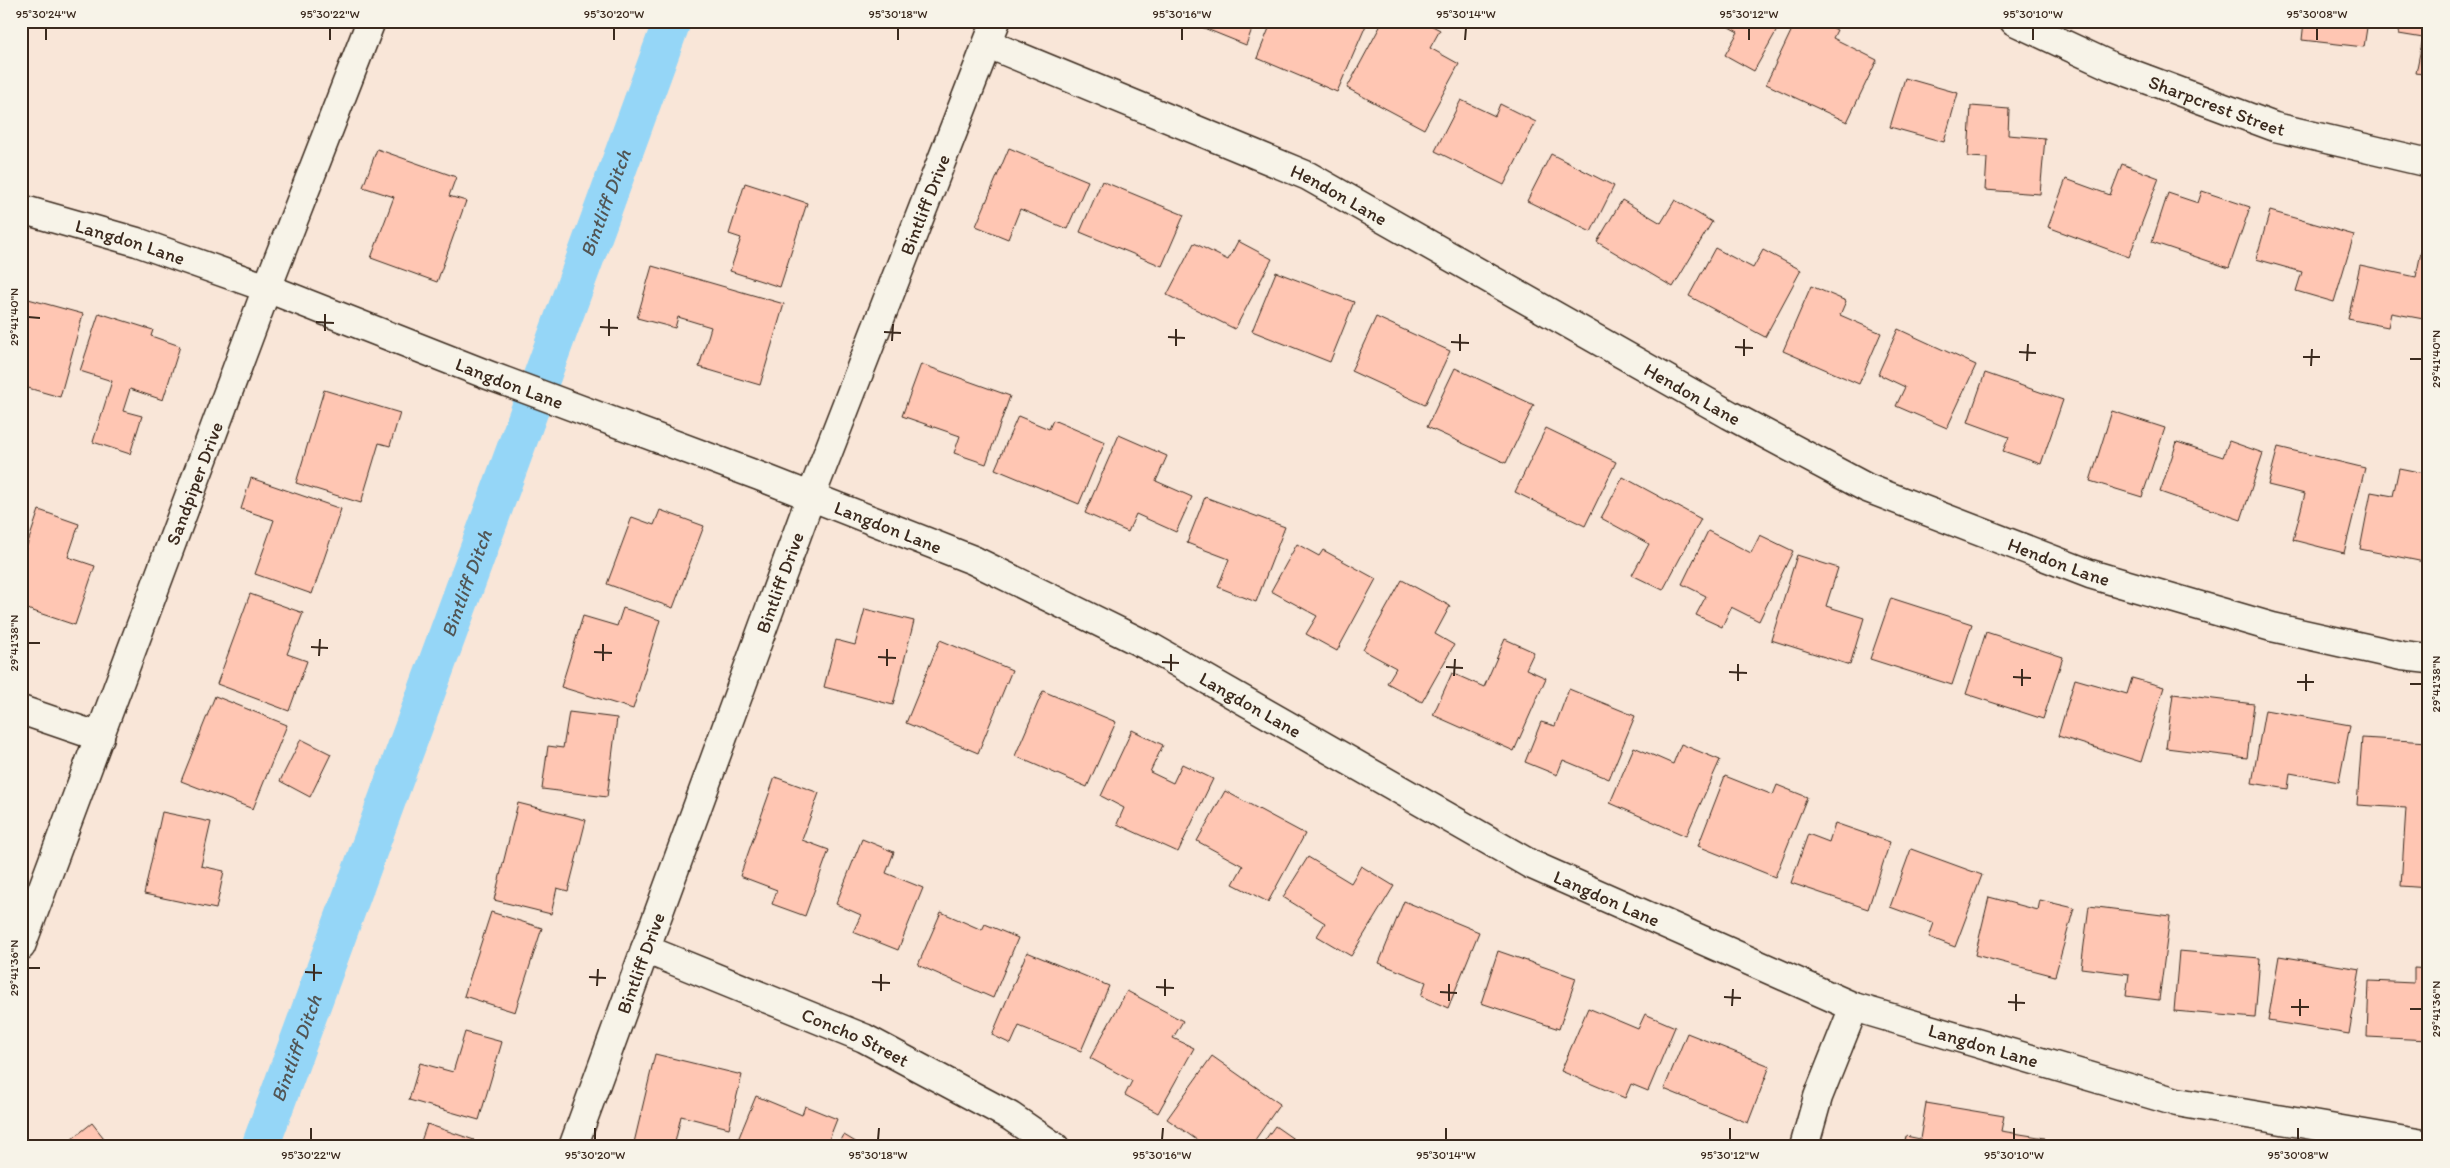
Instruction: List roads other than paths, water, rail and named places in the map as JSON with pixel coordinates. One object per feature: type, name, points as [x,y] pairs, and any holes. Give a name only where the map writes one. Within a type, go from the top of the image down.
[{"type":"street","name":"Sandpiper Drive","points":[[21,946],[268,288],[371,21]]},
{"type":"street","name":"Sharpcrest Street","points":[[2014,21],[2111,66],[2275,127],[2429,163]]},
{"type":"street","name":"Bintliff Drive","points":[[573,1147],[811,496],[992,32]]},
{"type":"street","name":"Hendon Lane","points":[[992,32],[1308,176],[1730,415],[1867,488],[2090,574],[2272,627],[2402,656],[2429,659]]},
{"type":"street","name":"Langdon Lane","points":[[21,209],[137,242],[268,288],[488,376],[811,496],[990,568],[1152,648],[1530,864],[1854,1007],[2177,1102],[2429,1145]]},
{"type":"street","points":[[21,710],[100,737]]},
{"type":"street","name":"Concho Street","points":[[645,949],[864,1038],[1010,1116],[1054,1147]]},
{"type":"street","points":[[1804,1147],[1818,1097],[1854,1007]]},
{"type":"waterway","name":"Bintliff Ditch","points":[[260,1147],[672,21]]}]
